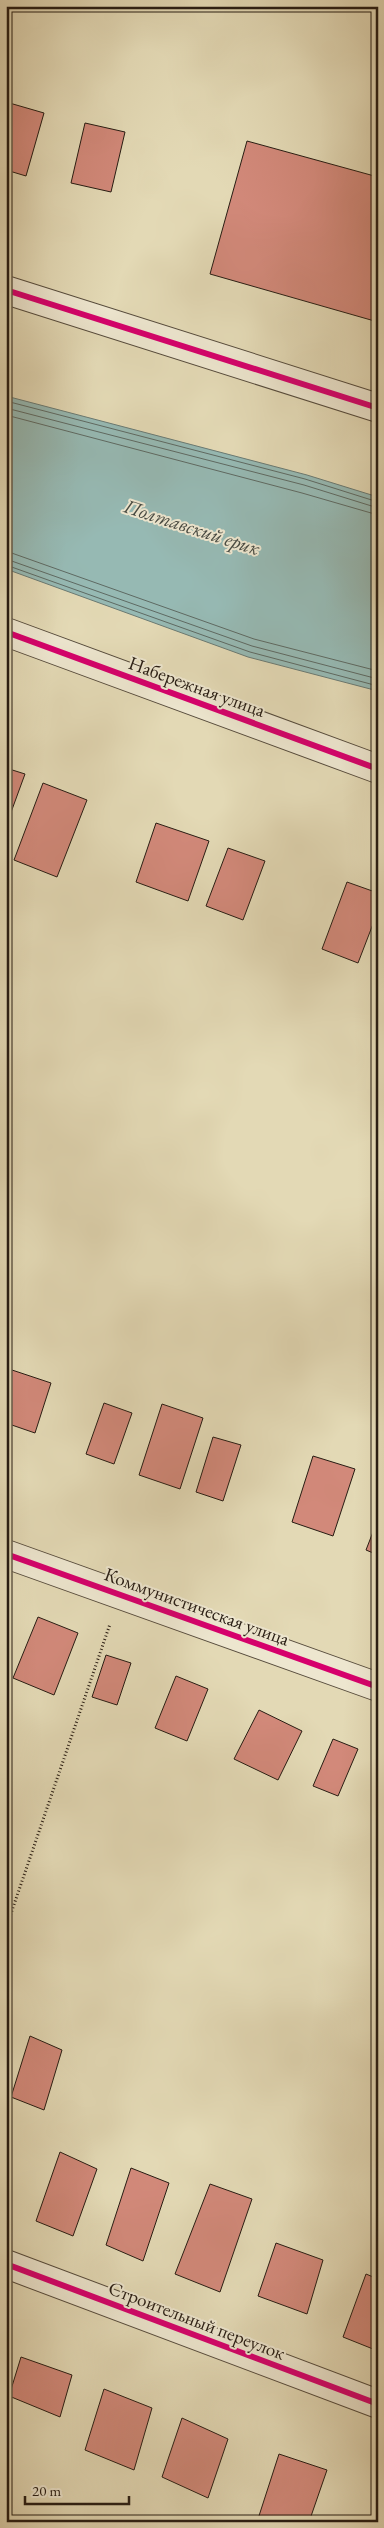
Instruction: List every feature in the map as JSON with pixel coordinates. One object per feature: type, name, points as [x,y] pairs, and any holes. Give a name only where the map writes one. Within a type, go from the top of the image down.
[{"type":"street","points":[[6,290],[378,408]]},
{"type":"street","name":"Набережная улица","points":[[6,632],[378,769]]},
{"type":"street","name":"Коммунистическая улица","points":[[6,1554],[378,1687]]},
{"type":"street","name":"Строительный переулок","points":[[6,2264],[378,2404]]},
{"type":"path","points":[[6,1928],[120,1595]]},
{"type":"water","name":"Полтавский ерик","points":[[6,396],[307,475],[378,497],[378,691],[248,657],[6,569]]},
{"type":"building","points":[[6,102],[44,113],[26,176],[6,170]]},
{"type":"building","points":[[85,123],[125,132],[111,192],[71,183]]},
{"type":"building","points":[[247,141],[378,177],[378,322],[210,274]]},
{"type":"building","points":[[6,768],[25,774],[6,826]]},
{"type":"building","points":[[43,783],[87,800],[57,877],[14,860]]},
{"type":"building","points":[[156,823],[209,841],[188,901],[136,882]]},
{"type":"building","points":[[228,848],[265,861],[243,920],[206,906]]},
{"type":"building","points":[[347,882],[378,893],[378,911],[358,963],[322,949]]},
{"type":"building","points":[[6,1368],[51,1383],[35,1433],[6,1423]]},
{"type":"building","points":[[104,1403],[132,1413],[114,1464],[86,1454]]},
{"type":"building","points":[[162,1404],[203,1418],[180,1489],[139,1475]]},
{"type":"building","points":[[213,1437],[241,1445],[223,1501],[196,1492]]},
{"type":"building","points":[[313,1456],[355,1469],[333,1536],[292,1522]]},
{"type":"building","points":[[378,1519],[378,1555],[366,1550]]},
{"type":"building","points":[[38,1617],[78,1633],[54,1695],[13,1678]]},
{"type":"building","points":[[106,1655],[131,1663],[117,1705],[92,1697]]},
{"type":"building","points":[[176,1676],[208,1689],[187,1741],[155,1728]]},
{"type":"building","points":[[259,1710],[302,1731],[278,1780],[234,1759]]},
{"type":"building","points":[[333,1739],[358,1749],[338,1796],[313,1786]]},
{"type":"building","points":[[30,2036],[62,2050],[44,2110],[11,2097]]},
{"type":"building","points":[[60,2152],[97,2169],[73,2236],[36,2221]]},
{"type":"building","points":[[131,2168],[169,2183],[143,2261],[106,2245]]},
{"type":"building","points":[[210,2184],[252,2199],[220,2292],[175,2274]]},
{"type":"building","points":[[276,2243],[323,2260],[307,2314],[258,2296]]},
{"type":"building","points":[[366,2274],[378,2279],[378,2351],[343,2337]]},
{"type":"building","points":[[21,2357],[72,2375],[60,2417],[9,2396]]},
{"type":"building","points":[[104,2389],[152,2408],[134,2470],[85,2450]]},
{"type":"building","points":[[182,2418],[228,2439],[208,2498],[162,2477]]},
{"type":"building","points":[[279,2454],[327,2470],[309,2522],[257,2522]]},
{"type":"building","points":[[378,2502],[378,2522],[371,2522]]},
{"type":"cycle path","points":[[6,290],[378,408]]},
{"type":"cycle path","points":[[6,632],[378,769]]},
{"type":"cycle path","points":[[6,1554],[378,1687]]},
{"type":"cycle path","points":[[6,2264],[378,2404]]}]
